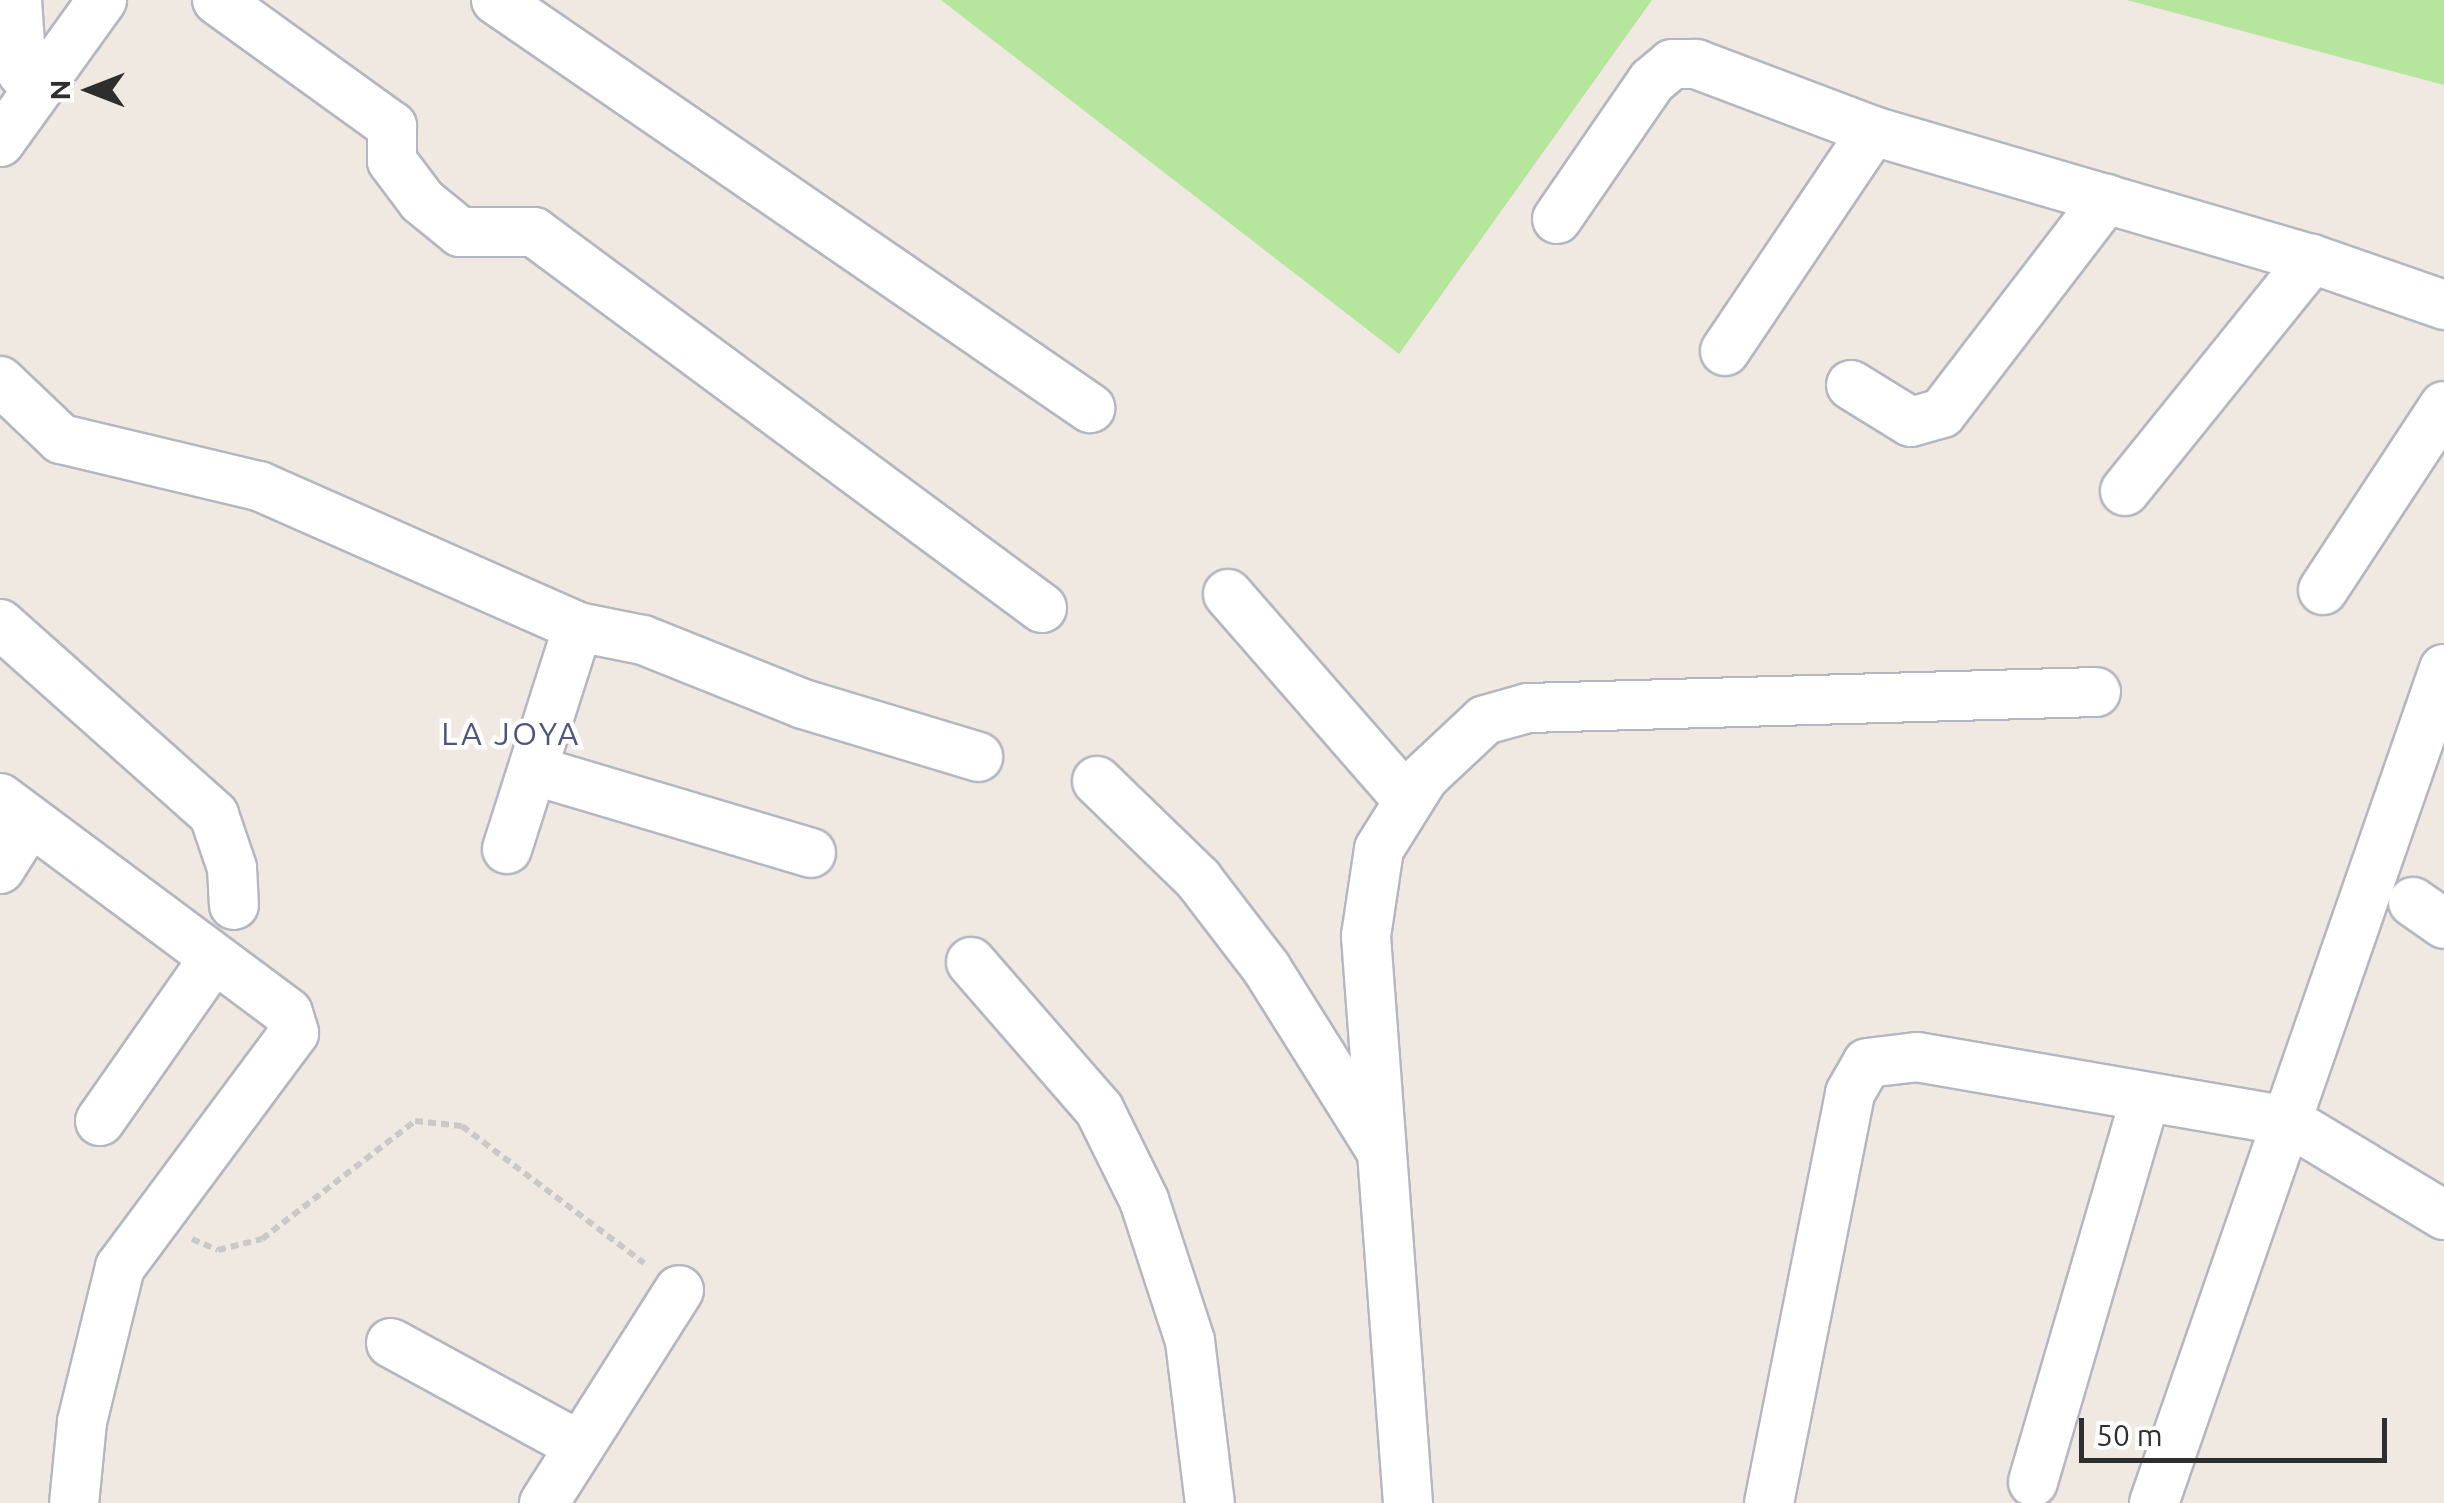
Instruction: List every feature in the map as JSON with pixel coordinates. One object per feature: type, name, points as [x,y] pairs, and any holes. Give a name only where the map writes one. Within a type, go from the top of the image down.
[{"type":"street","points":[[0,141],[22,73],[16,0]]},
{"type":"street","points":[[22,73],[102,0]]},
{"type":"street","points":[[217,0],[392,126],[392,162],[422,201],[460,232],[534,232],[1042,608]]},
{"type":"street","points":[[496,0],[1090,408]]},
{"type":"street","points":[[1557,219],[1652,81],[1672,64],[1696,64],[1873,131],[2312,258],[2444,305]]},
{"type":"street","points":[[1724,351],[1873,131]]},
{"type":"street","points":[[1851,385],[1911,422],[1942,413],[2106,199]]},
{"type":"street","points":[[2125,491],[2312,258]]},
{"type":"street","points":[[0,381],[61,440],[259,486],[578,627],[642,640],[803,704],[978,758]]},
{"type":"street","points":[[2322,590],[2444,406]]},
{"type":"street","points":[[1228,594],[1407,799]]},
{"type":"street","points":[[0,624],[214,815],[232,868],[234,905]]},
{"type":"street","points":[[507,849],[578,627]]},
{"type":"street","points":[[2154,1503],[2444,669]]},
{"type":"street","points":[[1408,1503],[1372,1014],[1370,885],[1379,848],[1407,799],[1450,748],[1485,720],[1528,708],[2096,692]]},
{"type":"street","points":[[532,770],[811,852]]},
{"type":"street","points":[[1096,781],[1198,879],[1285,999],[1383,1153]]},
{"type":"street","points":[[0,869],[15,810],[212,961],[288,1014],[294,1033],[120,1267],[82,1422],[74,1503]]},
{"type":"street","points":[[100,1121],[212,961]]},
{"type":"street","points":[[971,962],[1098,1108],[1144,1200],[1190,1341],[1210,1503]]},
{"type":"street","points":[[1285,999],[1372,1014]]},
{"type":"street","points":[[1769,1503],[1850,1093],[1867,1063],[1917,1057],[2145,1099],[2288,1120],[2444,1215]]},
{"type":"street","points":[[2033,1482],[2145,1099]]},
{"type":"street","points":[[544,1503],[680,1290]]},
{"type":"street","points":[[391,1343],[580,1446]]},
{"type":"path","points":[[159,1215],[175,1232],[218,1250],[262,1239],[415,1121],[462,1126],[680,1290]]},
{"type":"green space","points":[[941,0],[1652,0],[1399,354]]},
{"type":"green space","points":[[2127,0],[2444,0],[2444,85]]},
{"type":"district","name":"LA JOYA","points":[[511,733]]}]
